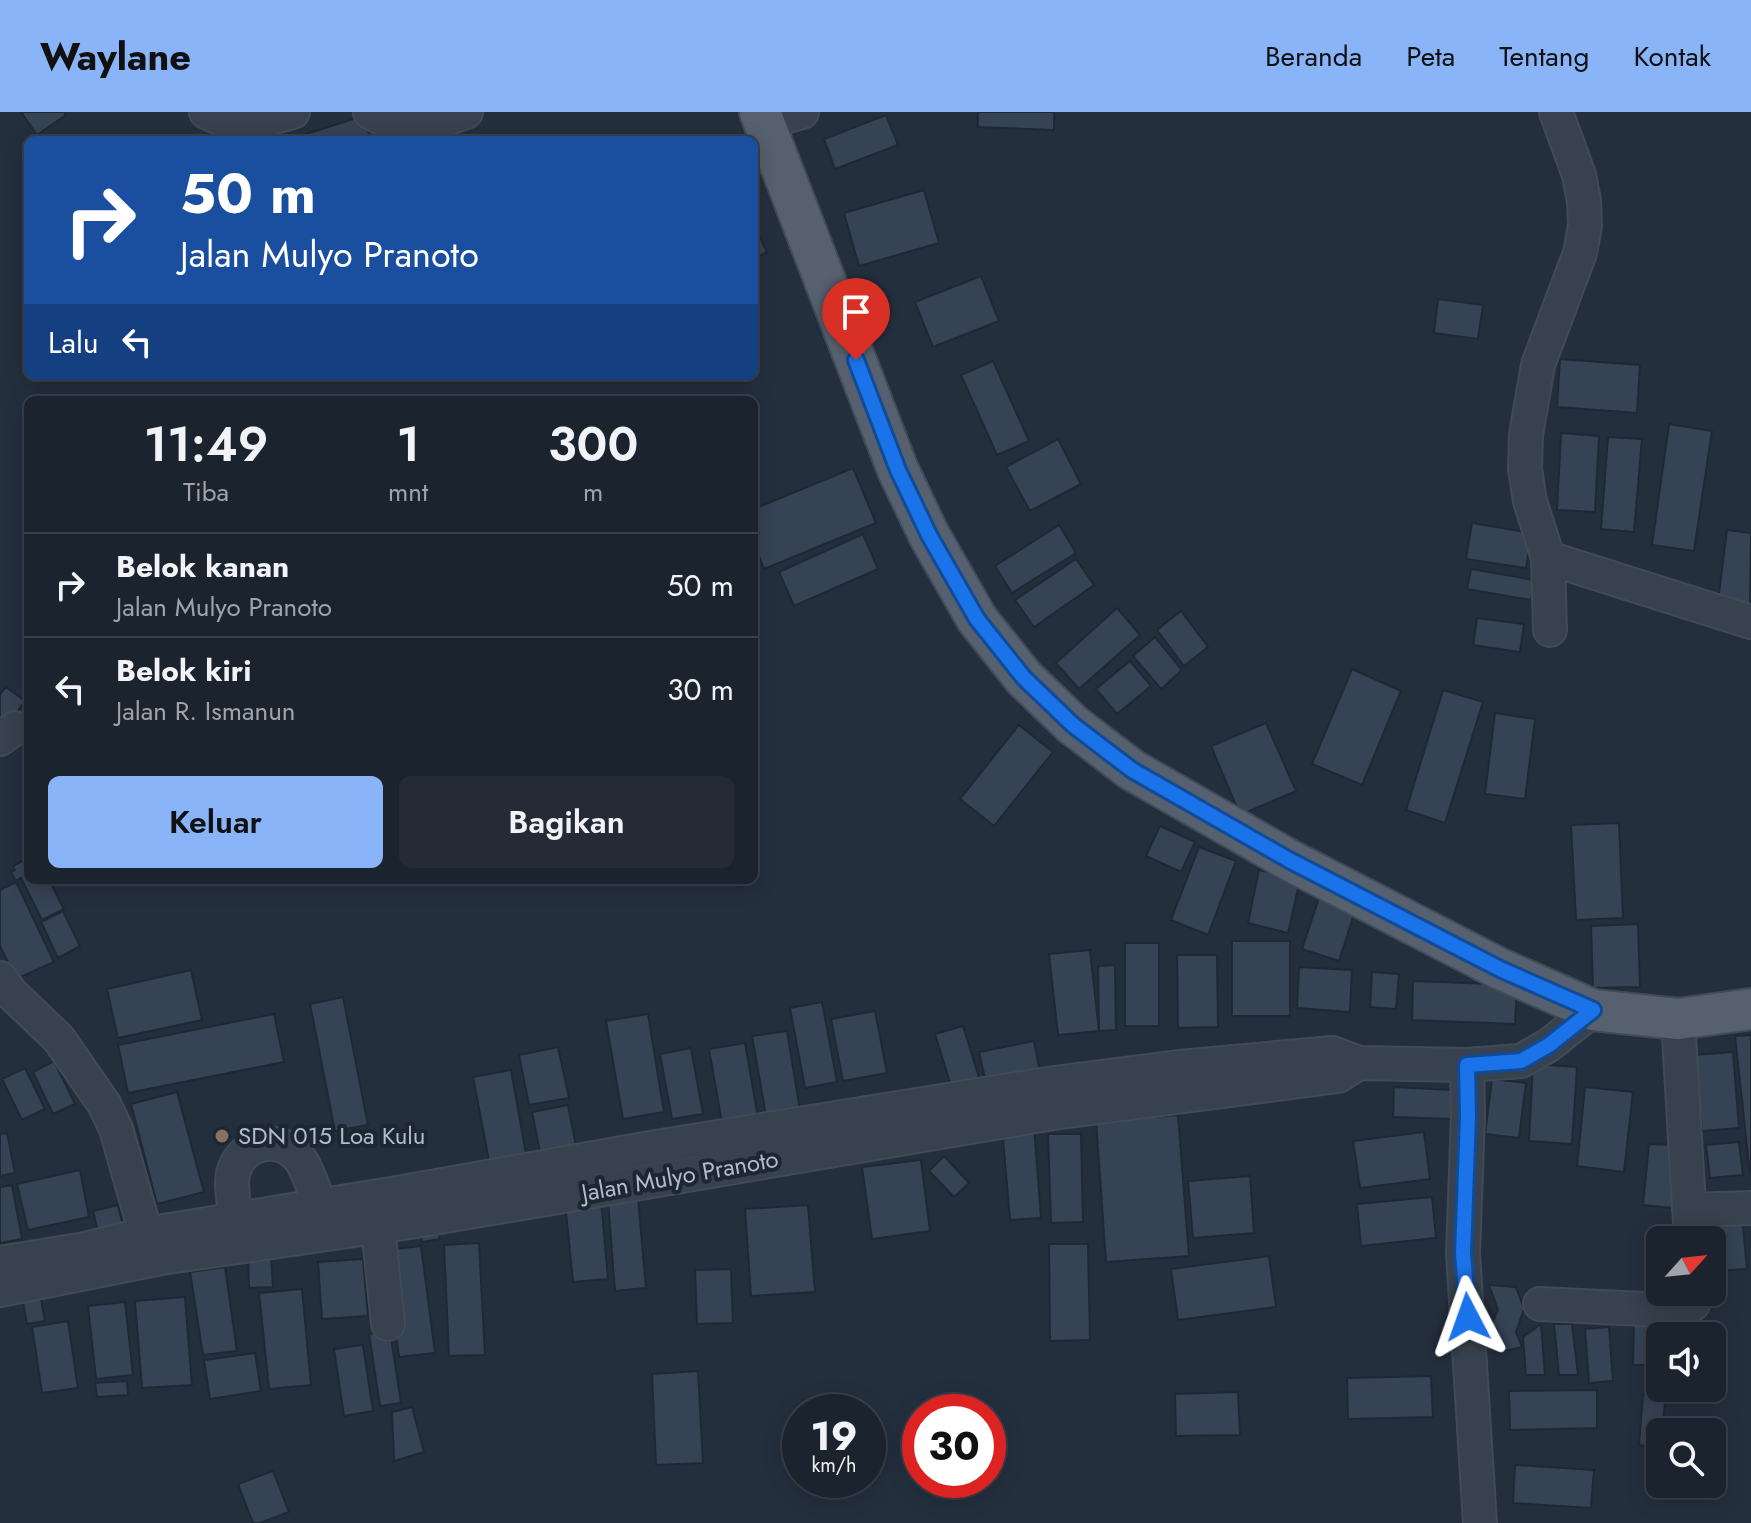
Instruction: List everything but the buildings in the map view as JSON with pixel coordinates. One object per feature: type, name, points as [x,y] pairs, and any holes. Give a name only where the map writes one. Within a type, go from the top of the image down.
[{"type":"main road","points":[[762,117],[898,470],[929,535],[977,619],[1024,678],[1073,725],[1132,770],[1289,860],[1500,969],[1593,1010],[1678,1019],[1751,1009]]},
{"type":"street","points":[[206,112],[227,123],[241,124],[293,112]]},
{"type":"street","points":[[370,112],[395,126],[412,128],[466,112]]},
{"type":"street","points":[[762,117],[802,112]]},
{"type":"street","points":[[1550,630],[1548,558],[1530,501],[1525,469],[1526,435],[1538,365],[1580,253],[1585,226],[1579,175],[1556,112]]},
{"type":"street","points":[[1548,558],[1751,622]]},
{"type":"street","points":[[0,978],[11,993],[59,1039],[104,1104],[116,1129],[148,1247]]},
{"type":"street","name":"Jalan Mulyo Pranoto","points":[[0,1263],[85,1249],[148,1247],[377,1211],[656,1147],[1054,1083],[1290,1055],[1332,1053],[1359,1063],[1467,1065],[1521,1061],[1549,1045],[1593,1010]]},
{"type":"street","points":[[1678,1019],[1690,1225],[1751,1208]]},
{"type":"street","points":[[1467,1065],[1463,1253],[1480,1523]]},
{"type":"street","points":[[236,1220],[233,1173],[239,1159],[254,1148],[270,1143],[287,1147],[301,1160],[320,1206]]},
{"type":"street","name":"Jalan Mulyo Pranoto","points":[[0,1290],[236,1220],[320,1206],[377,1211]]},
{"type":"street","points":[[377,1211],[388,1324]]},
{"type":"street","points":[[1540,1304],[1684,1311],[1690,1306]]},
{"type":"place","name":"SDN 015 Loa Kulu","points":[[222,1136]]},
{"type":"route","points":[[856,360],[898,470],[929,535],[977,619],[1024,678],[1073,725],[1132,770],[1289,860],[1500,969],[1593,1010],[1567,1033],[1521,1061],[1467,1065],[1463,1253],[1468,1317]]}]
